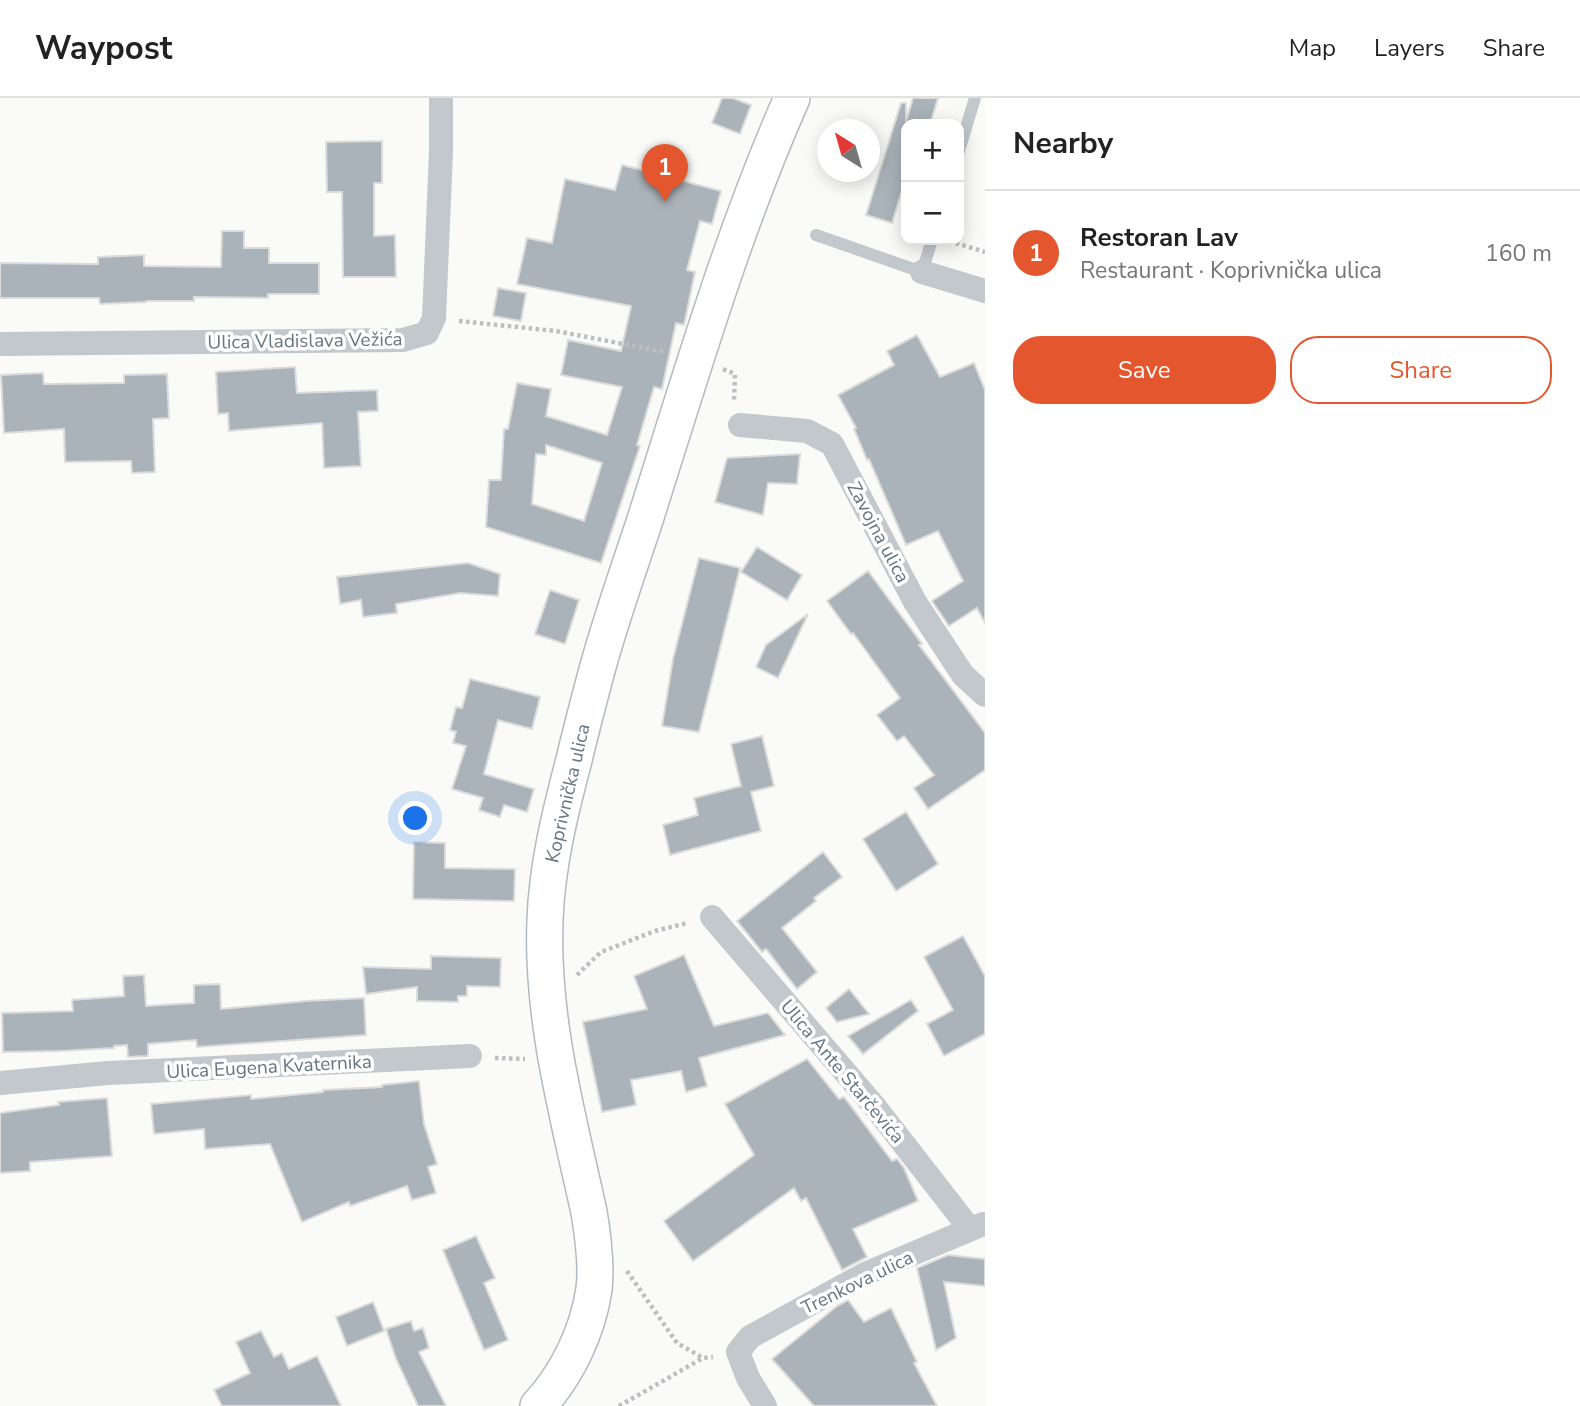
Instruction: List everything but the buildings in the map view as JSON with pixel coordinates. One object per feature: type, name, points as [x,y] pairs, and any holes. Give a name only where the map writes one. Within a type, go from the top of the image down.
[{"type":"main road","name":"Koprivnička ulica","points":[[755,188],[776,98]]},
{"type":"main road","name":"Koprivnička ulica","points":[[538,1406],[561,1378],[575,1349],[587,1318],[594,1288],[593,1235],[548,1007],[545,922],[554,835],[597,668],[696,360],[755,188],[792,98]]},
{"type":"street","points":[[434,318],[441,152],[440,98]]},
{"type":"street","points":[[922,272],[985,291]]},
{"type":"street","name":"Ulica Vladislava Vežića","points":[[0,344],[404,340],[427,333],[434,318]]},
{"type":"street","name":"Zavojna ulica","points":[[740,425],[807,431],[832,444],[915,602],[963,675],[985,695]]},
{"type":"street","name":"Ulica Ante Starčevića","points":[[712,917],[978,1226]]},
{"type":"street","name":"Ulica Eugena Kvaternika","points":[[0,1083],[108,1073],[470,1056]]},
{"type":"street","name":"Trenkova ulica","points":[[738,1352],[750,1337],[865,1274],[978,1226]]},
{"type":"street","points":[[738,1352],[748,1378],[765,1406]]},
{"type":"lane","points":[[964,134],[975,98]]},
{"type":"lane","points":[[816,235],[922,272],[930,245]]},
{"type":"path","points":[[961,245],[985,252]]},
{"type":"path","points":[[434,318],[556,331],[667,353]]},
{"type":"path","points":[[719,367],[735,374],[733,412],[740,425]]},
{"type":"path","points":[[571,983],[601,952],[655,931],[712,917]]},
{"type":"path","points":[[470,1056],[538,1060]]},
{"type":"path","points":[[593,1235],[624,1267],[677,1343],[703,1358]]},
{"type":"path","points":[[619,1406],[703,1358],[738,1352]]},
{"type":"place","name":"Restoran Lav","points":[[665,202]]}]
